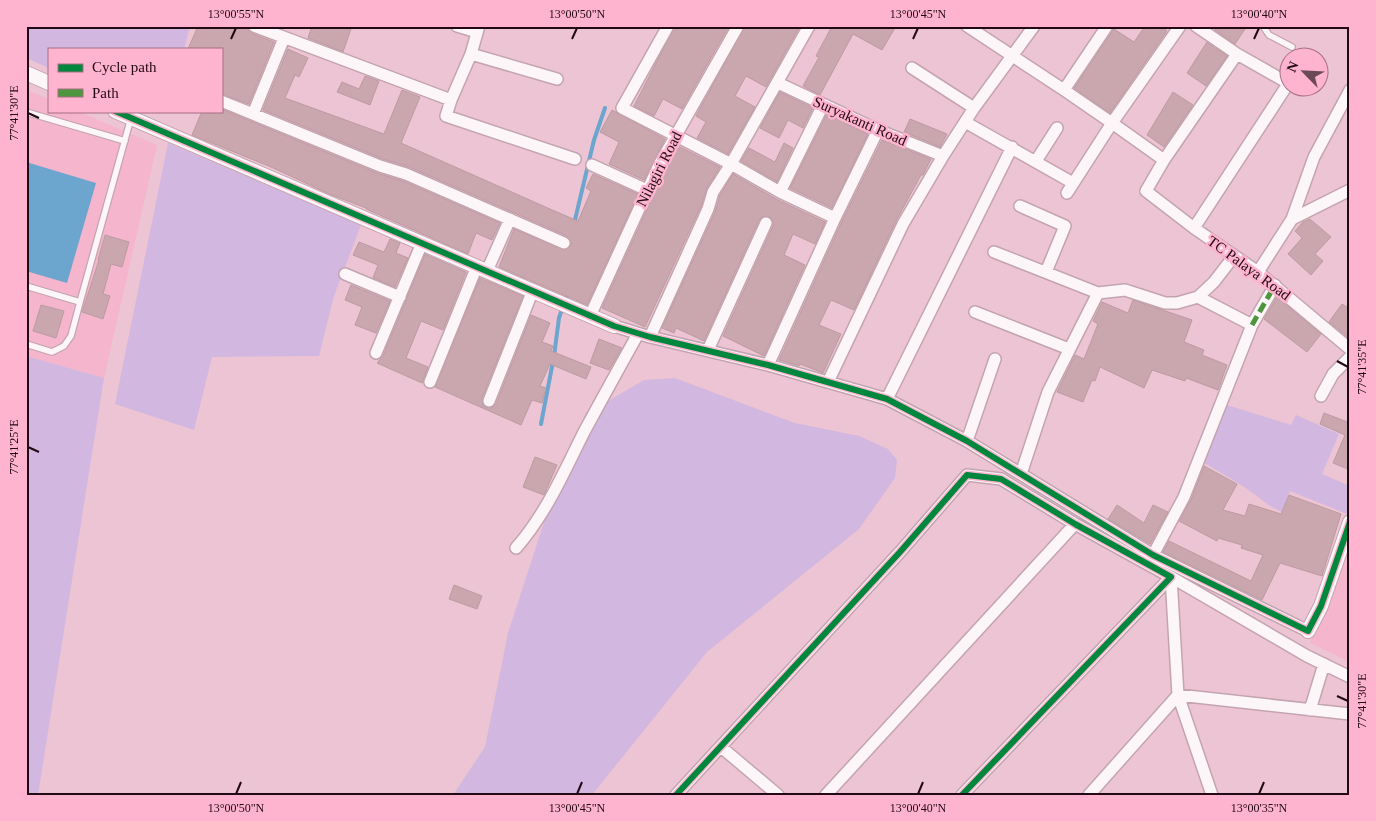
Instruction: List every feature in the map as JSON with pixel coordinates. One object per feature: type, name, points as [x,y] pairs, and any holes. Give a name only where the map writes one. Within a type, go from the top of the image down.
[{"type":"street","points":[[254,26],[451,100]]},
{"type":"street","points":[[458,26],[478,29],[471,54],[446,116],[575,159]]},
{"type":"street","points":[[668,26],[622,108],[731,164],[780,192],[835,218]]},
{"type":"street","name":"Nilagiri Road","points":[[590,316],[647,190],[738,26]]},
{"type":"street","points":[[516,548],[528,534],[553,495],[585,431],[644,336],[708,209],[713,192],[778,83],[809,26]]},
{"type":"street","points":[[967,26],[1064,90],[1164,160],[1237,54]]},
{"type":"street","points":[[828,382],[903,224],[974,108],[1034,26]]},
{"type":"street","points":[[1064,90],[1106,26]]},
{"type":"street","points":[[965,122],[1036,161],[1070,188],[1112,123],[1180,26]]},
{"type":"street","points":[[1196,26],[1237,54],[1278,77]]},
{"type":"street","points":[[253,114],[284,38]]},
{"type":"street","points":[[471,54],[557,79]]},
{"type":"street","points":[[912,68],[974,108]]},
{"type":"street","points":[[26,73],[48,83]]},
{"type":"street","name":"Suryakanti Road","points":[[778,83],[878,130],[943,156]]},
{"type":"street","points":[[1258,272],[1292,219],[1314,157],[1350,90]]},
{"type":"street","points":[[1194,228],[1278,98]]},
{"type":"street","points":[[222,101],[380,166],[406,174],[564,243]]},
{"type":"street","points":[[780,192],[823,105]]},
{"type":"street","points":[[117,112],[614,326],[644,336],[708,350],[887,399],[967,441],[1154,556],[1308,631],[1321,606],[1350,522]]},
{"type":"street","points":[[1036,161],[1057,128]]},
{"type":"street","points":[[768,366],[835,218],[878,130]]},
{"type":"street","points":[[887,399],[1012,147]]},
{"type":"street","name":"TC Palaya Road","points":[[1164,160],[1146,191],[1194,228],[1275,285],[1350,350]]},
{"type":"street","points":[[592,165],[647,190]]},
{"type":"street","points":[[1292,219],[1350,190]]},
{"type":"street","points":[[1020,206],[1066,226],[1046,272]]},
{"type":"street","points":[[430,382],[482,269],[510,219]]},
{"type":"street","points":[[708,350],[766,223]]},
{"type":"street","points":[[376,353],[422,243]]},
{"type":"street","points":[[994,252],[1098,293],[1125,290],[1165,303],[1176,303],[1198,297],[1214,282],[1234,256]]},
{"type":"street","points":[[345,274],[400,296]]},
{"type":"street","points":[[1154,556],[1184,497],[1252,325],[1275,285]]},
{"type":"street","points":[[489,401],[532,290]]},
{"type":"street","points":[[1021,474],[1048,392],[1098,293]]},
{"type":"street","points":[[1198,297],[1252,325]]},
{"type":"street","points":[[975,312],[1069,349]]},
{"type":"street","points":[[1321,396],[1333,374],[1350,350]]},
{"type":"street","points":[[967,441],[995,359]]},
{"type":"street","points":[[676,795],[900,552],[967,475],[1001,479],[1075,524],[1307,656],[1350,676]]},
{"type":"street","points":[[826,795],[1075,524]]},
{"type":"street","points":[[1171,577],[1178,695],[1212,795]]},
{"type":"street","points":[[962,795],[1171,577]]},
{"type":"street","points":[[1310,710],[1324,664]]},
{"type":"street","points":[[1178,695],[1350,714]]},
{"type":"street","points":[[1089,795],[1178,695]]},
{"type":"street","points":[[721,747],[778,795]]},
{"type":"lane","points":[[1263,26],[1269,35],[1292,47]]},
{"type":"lane","points":[[26,112],[125,141]]},
{"type":"lane","points":[[26,344],[52,352],[64,346],[71,336],[129,125]]},
{"type":"lane","points":[[26,286],[80,302]]},
{"type":"shaded area","points":[[26,26],[190,26],[184,48],[48,48],[48,68],[26,58]]},
{"type":"shaded area","points":[[26,90],[48,99],[48,112],[79,112],[157,145],[104,378],[26,356]]},
{"type":"shaded area","points":[[168,143],[361,225],[334,296],[319,356],[212,357],[194,430],[115,404]]},
{"type":"shaded area","points":[[26,356],[104,378],[38,795],[26,795]]},
{"type":"shaded area","points":[[675,378],[795,423],[859,436],[888,449],[897,460],[895,478],[859,529],[707,652],[592,795],[453,795],[485,747],[508,633],[548,510],[593,410],[644,380]]},
{"type":"shaded area","points":[[1227,405],[1291,425],[1296,415],[1339,434],[1322,474],[1350,486],[1350,506],[1347,514],[1290,491],[1282,512],[1203,462]]},
{"type":"shaded area","points":[[1350,540],[1350,662],[1310,643]]},
{"type":"water","points":[[26,162],[96,183],[67,283],[26,271]]},
{"type":"building","points":[[198,26],[247,26],[251,33],[274,42],[249,104],[222,94],[222,48],[188,48]]},
{"type":"building","points":[[312,26],[352,26],[343,52],[308,38]]},
{"type":"building","points":[[675,26],[729,26],[682,109],[663,99],[654,116],[634,106]]},
{"type":"building","points":[[745,26],[800,26],[766,87],[746,76],[735,96],[755,107],[728,154],[697,138],[706,122],[696,116]]},
{"type":"building","points":[[832,26],[896,26],[882,50],[853,34],[820,95],[803,86],[819,57],[816,56]]},
{"type":"building","points":[[1145,26],[1161,26],[1167,31],[1110,113],[1074,88],[1114,29],[1134,42]]},
{"type":"building","points":[[1217,26],[1247,26],[1235,44],[1215,30]]},
{"type":"building","points":[[1207,42],[1227,56],[1206,86],[1187,73]]},
{"type":"building","points":[[288,49],[308,58],[299,77],[295,75],[285,98],[384,134],[402,90],[420,97],[401,143],[578,221],[591,191],[586,188],[593,174],[638,194],[587,305],[499,267],[514,229],[564,250],[571,246],[567,236],[409,167],[383,159],[263,110]]},
{"type":"building","points":[[365,76],[379,81],[370,105],[337,92],[342,82],[359,89]]},
{"type":"building","points":[[780,92],[813,108],[803,128],[788,120],[779,138],[760,128]]},
{"type":"building","points":[[1173,92],[1193,105],[1164,147],[1147,135]]},
{"type":"building","points":[[222,109],[377,173],[403,181],[500,223],[492,240],[476,233],[468,254],[271,167],[192,135],[202,112],[222,112]]},
{"type":"building","points":[[612,110],[665,139],[644,180],[609,164],[619,142],[600,132]]},
{"type":"building","points":[[827,114],[868,134],[832,208],[790,188]]},
{"type":"building","points":[[910,119],[947,134],[940,147],[904,132]]},
{"type":"building","points":[[882,140],[931,159],[896,221],[854,310],[831,300],[819,325],[841,334],[823,373],[800,364],[799,366],[779,360],[842,221]]},
{"type":"building","points":[[784,143],[793,148],[777,182],[741,161],[749,148],[775,162]]},
{"type":"building","points":[[678,146],[720,167],[707,188],[701,206],[645,327],[602,308],[666,168]]},
{"type":"building","points":[[733,174],[776,199],[825,222],[815,244],[793,234],[784,255],[805,265],[764,356],[723,336],[773,226],[772,219],[769,216],[762,217],[759,220],[704,341],[676,328],[674,333],[662,328],[715,212],[720,195]]},
{"type":"building","points":[[1310,219],[1331,237],[1315,254],[1323,261],[1311,275],[1288,254],[1302,238],[1295,231],[1303,222]]},
{"type":"building","points":[[105,235],[129,242],[122,267],[111,264],[103,294],[110,296],[103,319],[82,312]]},
{"type":"building","points":[[390,239],[400,243],[396,253],[408,258],[395,287],[373,278],[378,265],[353,255],[359,242],[384,252]]},
{"type":"building","points":[[425,254],[466,272],[443,330],[421,321],[406,358],[428,367],[422,383],[377,363],[383,356]]},
{"type":"building","points":[[480,278],[523,296],[482,398],[483,406],[491,408],[496,404],[531,315],[550,323],[542,342],[553,346],[551,351],[591,367],[586,379],[550,364],[540,386],[546,388],[542,403],[532,400],[521,425],[435,387]]},
{"type":"building","points":[[351,285],[390,301],[376,333],[355,325],[362,307],[345,300]]},
{"type":"building","points":[[1277,297],[1321,334],[1307,352],[1264,319]]},
{"type":"building","points":[[1133,300],[1192,320],[1184,342],[1204,350],[1202,355],[1227,365],[1218,390],[1186,378],[1185,381],[1152,370],[1144,388],[1100,367],[1095,381],[1092,380],[1083,402],[1057,392],[1075,355],[1084,359],[1098,324],[1093,321],[1102,302],[1128,313]]},
{"type":"building","points":[[1342,304],[1350,309],[1350,339],[1329,322]]},
{"type":"building","points":[[41,305],[64,311],[56,338],[33,331]]},
{"type":"building","points":[[599,339],[622,348],[609,370],[590,363]]},
{"type":"building","points":[[1324,413],[1350,423],[1350,470],[1333,463],[1345,435],[1320,424]]},
{"type":"building","points":[[535,457],[557,465],[544,495],[523,487]]},
{"type":"building","points":[[1204,466],[1237,484],[1223,510],[1245,516],[1249,504],[1281,514],[1289,495],[1341,514],[1322,576],[1280,563],[1262,600],[1163,552],[1169,541],[1251,581],[1263,555],[1241,548],[1242,545],[1218,538],[1217,541],[1179,521],[1191,500]]},
{"type":"building","points":[[1117,505],[1144,523],[1153,505],[1168,512],[1150,544],[1108,519]]},
{"type":"building","points":[[454,585],[482,596],[477,609],[449,599]]},
{"type":"waterway","points":[[574,224],[594,140],[605,108]]},
{"type":"waterway","points":[[541,424],[559,318],[568,292]]},
{"type":"marked path","points":[[1252,325],[1275,285]]},
{"type":"cycle path","points":[[117,112],[614,326],[650,337],[768,365],[887,399],[967,441],[1153,555],[1308,631],[1321,606],[1350,522]]},
{"type":"cycle path","points":[[676,795],[900,552],[967,475],[1001,479],[1075,524],[1171,577],[962,795]]}]
